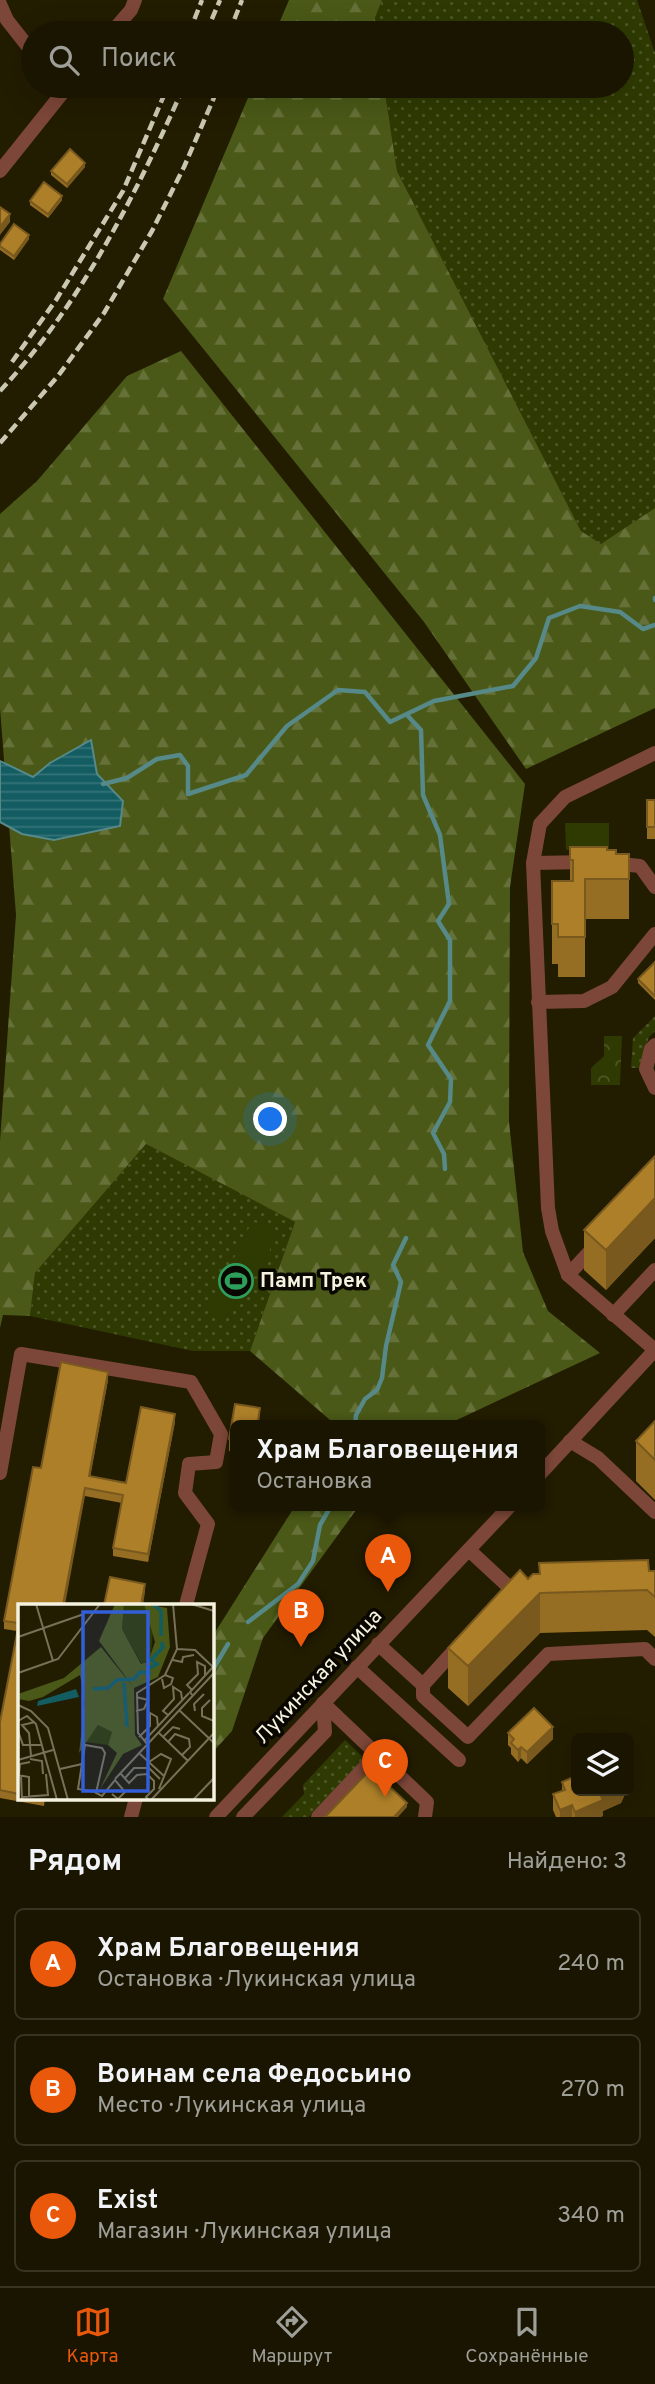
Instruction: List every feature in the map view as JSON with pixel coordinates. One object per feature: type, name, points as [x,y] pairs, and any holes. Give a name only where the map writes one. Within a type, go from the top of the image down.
[{"type":"street","points":[[121,21],[135,0]]},
{"type":"street","points":[[0,4],[4,24],[21,41]]},
{"type":"street","points":[[0,171],[56,98]]},
{"type":"street","points":[[545,1468],[655,1350],[568,1275],[552,1231],[548,1208],[533,863],[540,824],[565,797],[655,753]]},
{"type":"street","points":[[533,863],[604,862],[640,866],[655,887]]},
{"type":"street","points":[[538,1002],[584,1001],[612,987],[655,934]]},
{"type":"street","points":[[655,1045],[650,1049],[646,1069],[655,1088]]},
{"type":"street","points":[[568,1275],[603,1237]]},
{"type":"street","points":[[613,1315],[655,1270]]},
{"type":"street","points":[[0,1473],[21,1354],[191,1382],[221,1434],[216,1462],[189,1464],[186,1493],[208,1524],[186,1604]]},
{"type":"street","points":[[570,1441],[598,1458],[655,1512]]},
{"type":"street","name":"Лукинская улица","points":[[216,1817],[505,1511]]},
{"type":"street","points":[[469,1550],[511,1592]]},
{"type":"street","points":[[467,1637],[423,1685],[423,1696],[468,1737],[548,1654],[645,1649],[655,1659]]},
{"type":"street","points":[[378,1644],[423,1685]]},
{"type":"street","points":[[357,1667],[459,1760]]},
{"type":"street","points":[[323,1703],[427,1802],[425,1817]]},
{"type":"street","points":[[243,1817],[325,1732],[323,1703]]},
{"type":"street","points":[[318,1817],[377,1754]]},
{"type":"street","points":[[131,1817],[135,1800]]},
{"type":"green space","points":[[289,0],[382,0],[375,21],[280,21]]},
{"type":"green space","points":[[382,0],[637,0],[655,53],[655,508],[601,545],[581,531],[397,171],[386,98],[634,98],[634,21],[375,21]]},
{"type":"green space","points":[[248,98],[386,98],[397,171],[581,531],[601,544],[655,508],[655,708],[526,769],[424,622],[163,299]]},
{"type":"green space","points":[[181,351],[525,784],[510,887],[509,1122],[523,1252],[548,1311],[600,1353],[457,1420],[330,1420],[250,1351],[295,1222],[146,1144],[35,1273],[30,1316],[3,1315],[0,1328],[0,1141],[16,915],[0,708],[0,514],[37,481],[127,376]]},
{"type":"green space","points":[[565,823],[609,823],[609,850],[566,850]]},
{"type":"green space","points":[[655,1016],[655,1031],[649,1037],[639,1068],[631,1068],[633,1038]]},
{"type":"green space","points":[[604,1036],[622,1036],[620,1085],[591,1085],[591,1068],[604,1056]]},
{"type":"green space","points":[[146,1144],[295,1222],[250,1351],[193,1351],[30,1316],[35,1273]]},
{"type":"green space","name":"Памп Трек","points":[[253,1222],[267,1224],[272,1231],[270,1250],[223,1322],[208,1313]]},
{"type":"green space","points":[[292,1511],[355,1511],[263,1638],[232,1731],[214,1751],[214,1634]]},
{"type":"green space","points":[[345,1740],[364,1758],[309,1817],[282,1817],[304,1794],[303,1785]]},
{"type":"water","points":[[91,740],[97,774],[123,801],[120,826],[54,840],[22,834],[0,822],[0,761],[33,777],[50,763]]},
{"type":"building","points":[[70,149],[85,163],[67,184],[51,171]]},
{"type":"building","points":[[44,182],[62,196],[48,214],[30,201]]},
{"type":"building","points":[[0,207],[10,214],[0,227]]},
{"type":"building","points":[[14,224],[29,235],[14,256],[0,244]]},
{"type":"building","points":[[647,800],[655,800],[655,827],[647,827]]},
{"type":"building","points":[[570,847],[607,847],[607,850],[616,850],[616,854],[629,854],[629,879],[585,879],[585,937],[558,937],[558,924],[552,924],[552,881],[573,881]]},
{"type":"building","points":[[655,962],[655,996],[638,979]]},
{"type":"building","points":[[655,1156],[655,1198],[606,1250],[584,1230]]},
{"type":"building","points":[[61,1362],[108,1372],[89,1476],[126,1483],[141,1407],[175,1414],[148,1554],[113,1548],[123,1495],[85,1488],[63,1604],[18,1604],[18,1623],[4,1621],[33,1467],[41,1468]]},
{"type":"building","points":[[235,1404],[260,1408],[258,1420],[232,1420]]},
{"type":"building","points":[[655,1421],[655,1460],[636,1441]]},
{"type":"building","points":[[648,1560],[649,1571],[655,1571],[655,1597],[647,1590],[540,1593],[468,1666],[448,1648],[520,1570],[528,1579],[533,1574],[540,1574],[539,1563]]},
{"type":"building","points":[[110,1577],[145,1584],[141,1604],[104,1604]]},
{"type":"building","points":[[18,1628],[18,1794],[0,1790],[0,1722]]},
{"type":"building","points":[[534,1708],[553,1727],[527,1752],[521,1747],[518,1750],[511,1743],[514,1739],[508,1733]]},
{"type":"building","points":[[371,1769],[407,1803],[394,1817],[325,1817]]},
{"type":"building","points":[[571,1778],[571,1796],[601,1796],[603,1800],[575,1812],[572,1805],[560,1810],[553,1794],[565,1790],[562,1782]]},
{"type":"waterway","points":[[103,784],[127,778],[157,759],[180,755],[188,766],[188,794],[246,775],[287,726],[338,690],[365,692],[390,722],[434,701],[513,686],[536,658],[549,618],[580,606],[620,612],[643,629],[655,625]]},
{"type":"waterway","points":[[407,715],[421,730],[423,795],[440,835],[449,904],[438,921],[450,940],[450,1001],[428,1045],[451,1079],[450,1102],[433,1133],[444,1154],[445,1169]]},
{"type":"waterway","points":[[356,1420],[365,1399],[377,1390],[382,1378],[386,1346],[401,1282],[393,1265],[406,1238]]},
{"type":"waterway","points":[[248,1622],[298,1584],[313,1561],[320,1525],[328,1511]]},
{"type":"waterway","points":[[214,1668],[228,1644]]},
{"type":"railway","points":[[194,21],[202,0]]},
{"type":"railway","points":[[211,21],[220,0]]},
{"type":"railway","points":[[234,21],[242,0]]},
{"type":"railway","points":[[12,362],[56,300],[123,191],[163,98]]},
{"type":"railway","points":[[0,391],[57,321],[82,284],[147,167],[179,98]]},
{"type":"railway","points":[[0,443],[58,376],[104,313],[152,231],[214,98]]},
{"type":"place","name":"Памп Трек","points":[[236,1281]]},
{"type":"place","name":"Храм Благовещения","points":[[388,1592]]},
{"type":"place","name":"Воинам села Федосьино","points":[[301,1647]]},
{"type":"place","name":"Exist","points":[[385,1797]]}]
